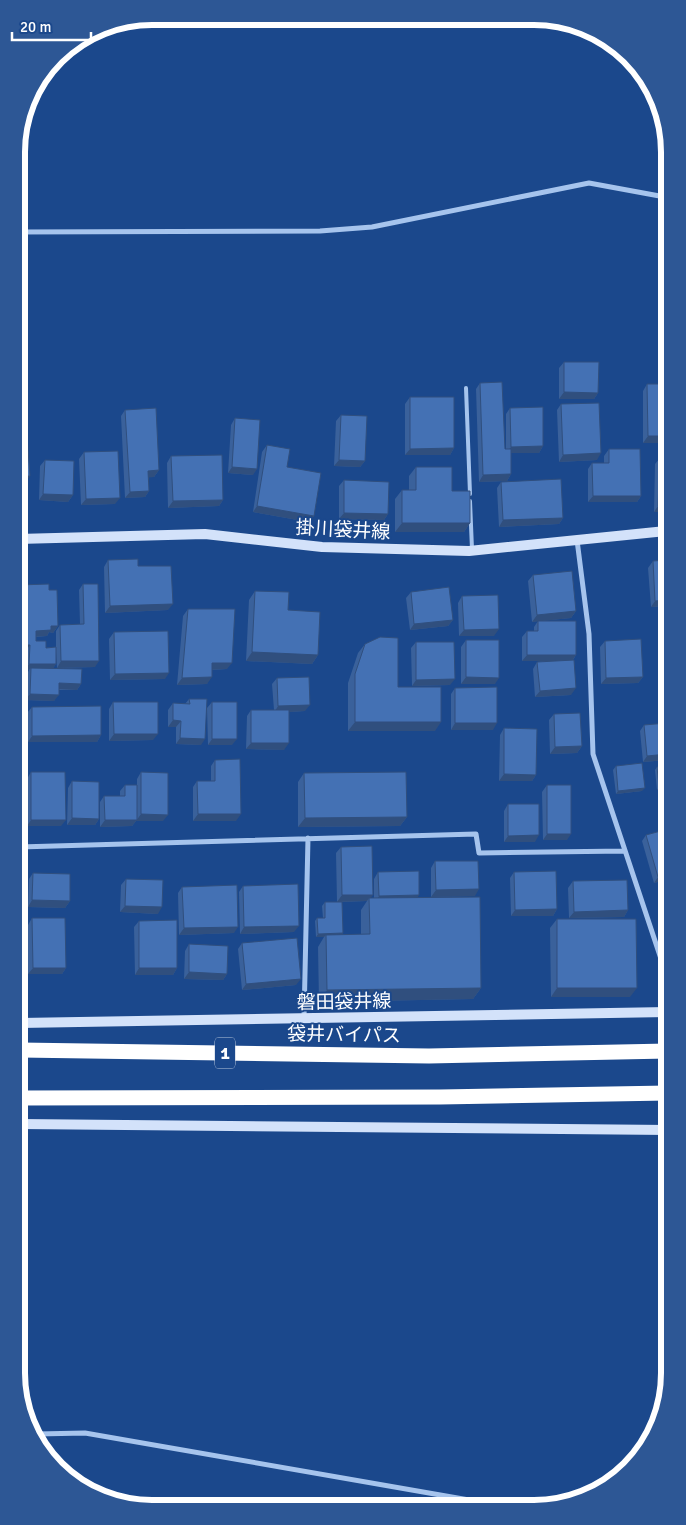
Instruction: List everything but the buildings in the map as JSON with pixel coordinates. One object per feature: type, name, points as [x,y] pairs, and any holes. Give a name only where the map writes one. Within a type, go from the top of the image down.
[{"type":"highway","name":"袋井バイパス","points":[[25,1050],[429,1056],[661,1051]]},
{"type":"highway","points":[[25,1098],[440,1097],[661,1093]]},
{"type":"main road","name":"掛川袋井線","points":[[25,539],[205,534],[322,547],[472,551],[661,532]]},
{"type":"main road","name":"磐田袋井線","points":[[25,1023],[304,1020],[661,1012]]},
{"type":"main road","points":[[25,1124],[661,1130]]},
{"type":"street","points":[[25,232],[320,231],[372,227],[589,184],[661,196]]},
{"type":"street","points":[[577,540],[589,634],[593,754],[661,959]]},
{"type":"street","points":[[25,847],[476,834],[479,853],[625,851]]},
{"type":"street","points":[[304,1020],[308,838]]},
{"type":"street","points":[[41,1434],[85,1433],[469,1500]]},
{"type":"lane","points":[[466,388],[472,551]]}]
